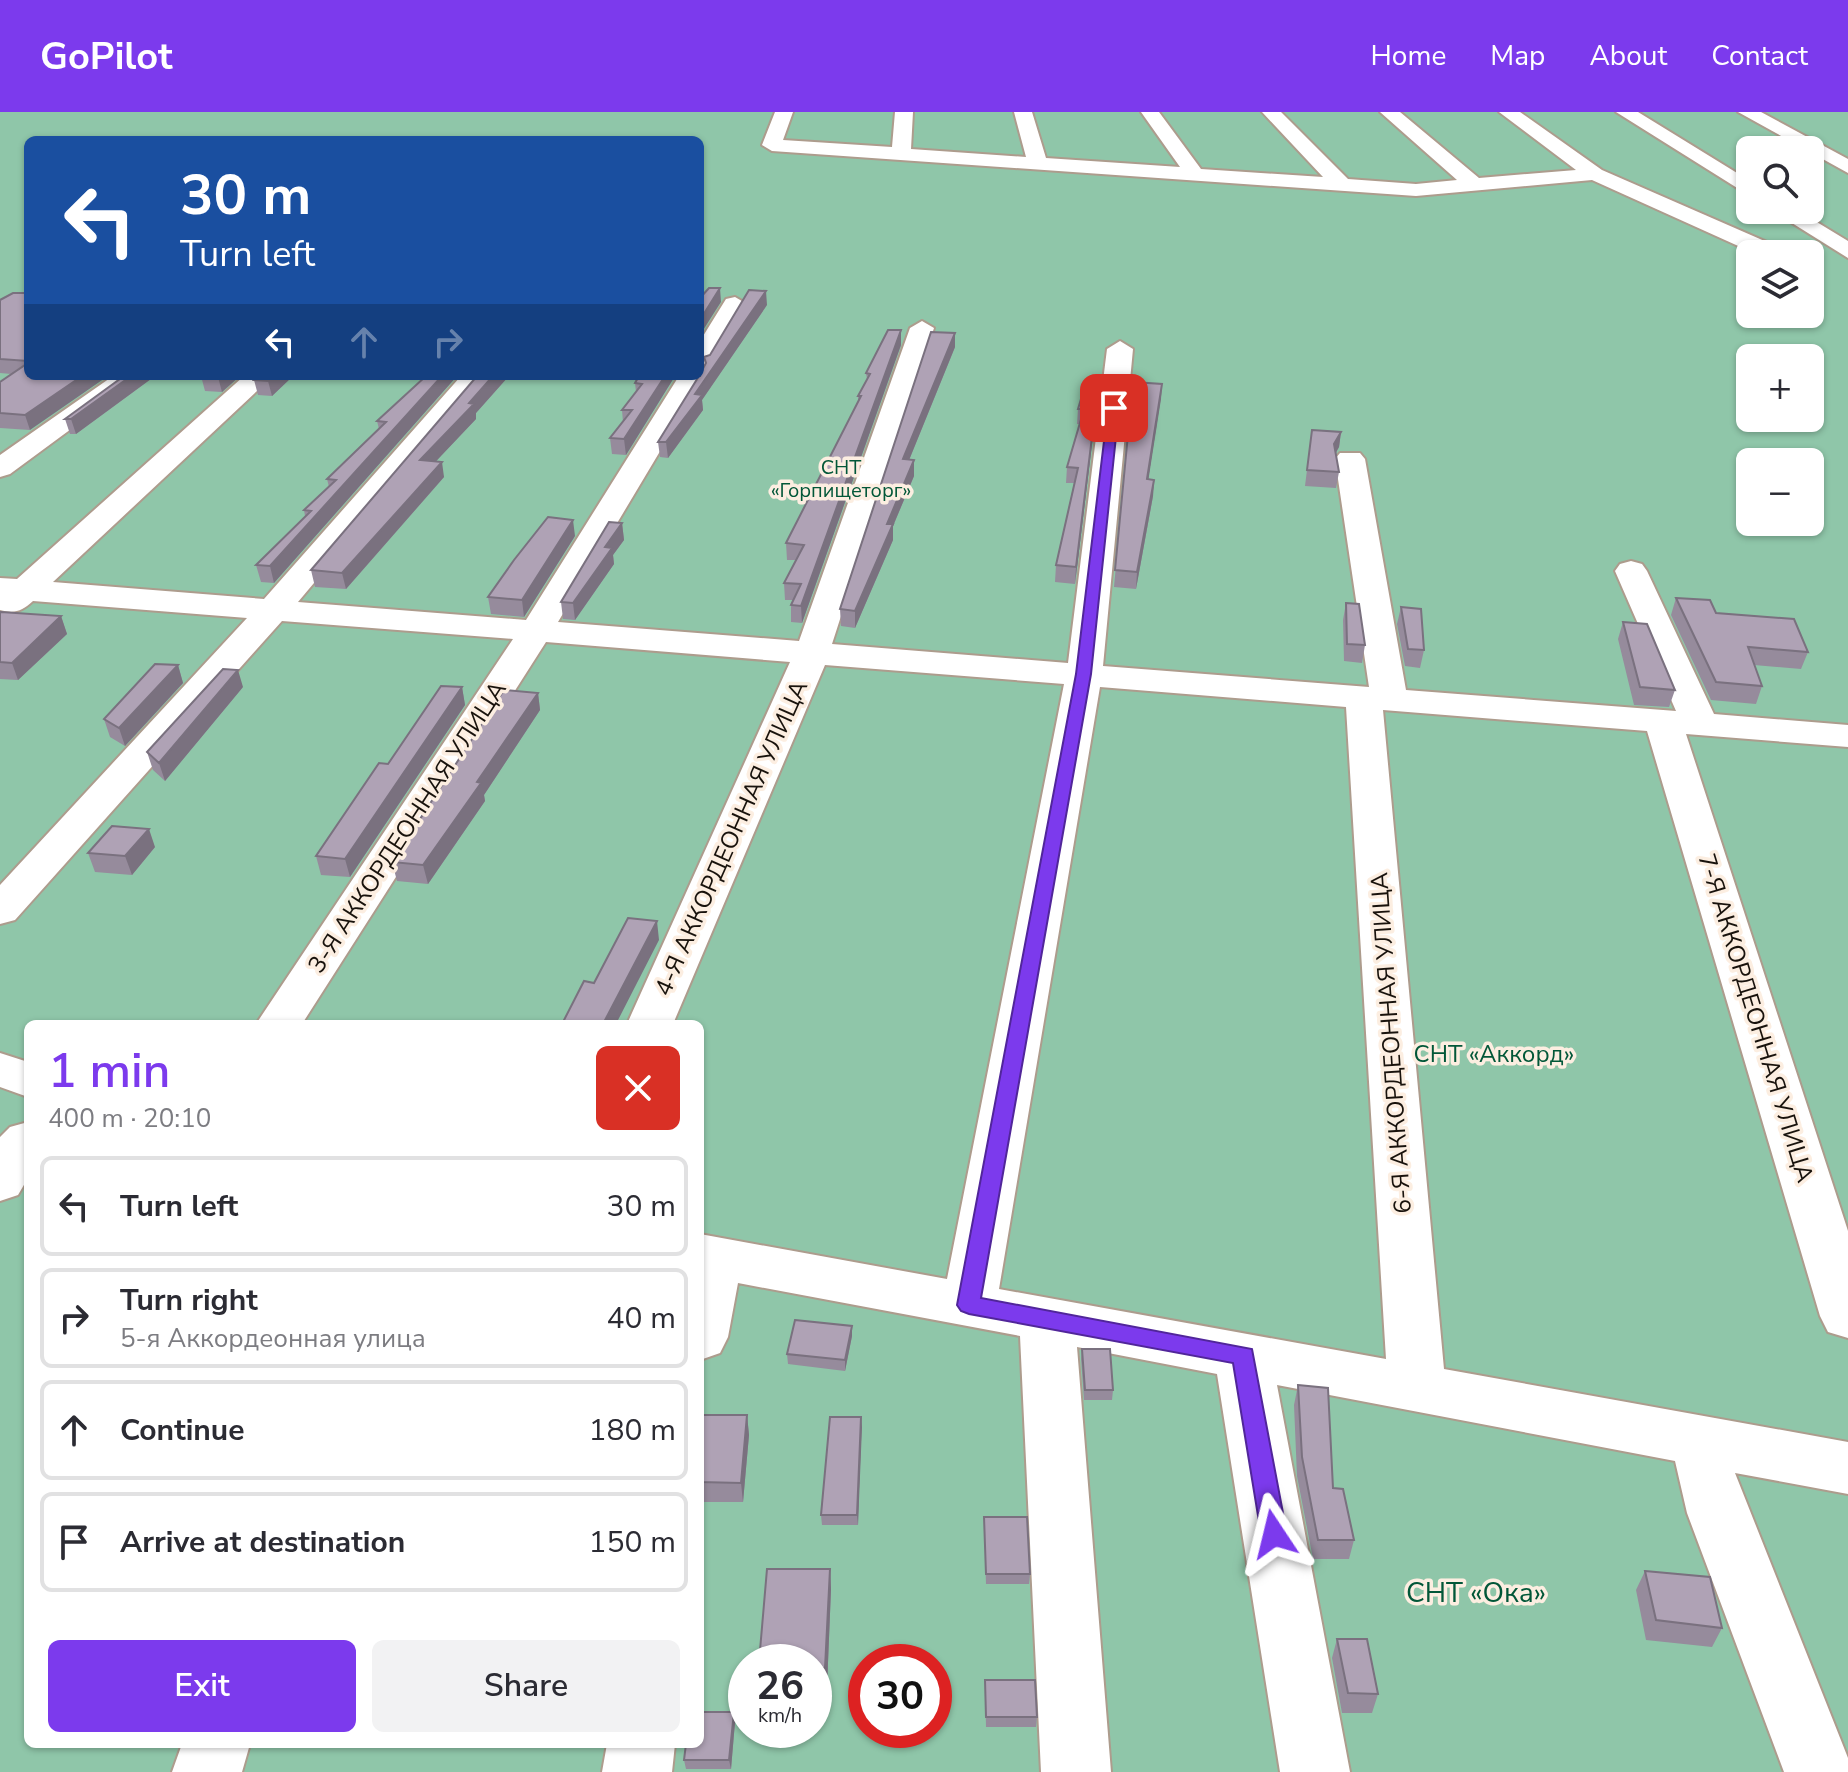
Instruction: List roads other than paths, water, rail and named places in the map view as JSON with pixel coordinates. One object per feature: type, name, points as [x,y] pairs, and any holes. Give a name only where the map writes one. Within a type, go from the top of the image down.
[{"type":"street","points":[[784,112],[772,145],[1416,190],[1595,174]]},
{"type":"street","points":[[901,154],[904,112]]},
{"type":"street","points":[[1023,112],[1038,164]]},
{"type":"street","points":[[1150,112],[1195,175]]},
{"type":"street","points":[[1271,112],[1342,185]]},
{"type":"street","points":[[1389,112],[1475,185]]},
{"type":"street","points":[[1508,112],[1595,174],[1744,240]]},
{"type":"street","points":[[1625,112],[1736,181]]},
{"type":"street","points":[[1747,112],[1848,167]]},
{"type":"street","points":[[1805,224],[1848,251]]},
{"type":"street","points":[[704,355],[735,304]]},
{"type":"street","name":"4-Я АККОРДЕОННАЯ УЛИЦА","points":[[652,1020],[812,653],[922,328]]},
{"type":"street","points":[[969,1305],[1084,674],[1120,349]]},
{"type":"street","points":[[0,468],[124,380]]},
{"type":"street","points":[[8,597],[255,380]]},
{"type":"street","points":[[0,911],[273,610],[472,380]]},
{"type":"street","name":"3-Я АККОРДЕОННАЯ УЛИЦА","points":[[282,1020],[536,631],[690,380]]},
{"type":"street","name":"6-Я АККОРДЕОННАЯ УЛИЦА","points":[[1350,459],[1376,698],[1417,1388]]},
{"type":"street","name":"7-Я АККОРДЕОННАЯ УЛИЦА","points":[[1631,571],[1682,722],[1848,1316]]},
{"type":"street","points":[[8,597],[273,610],[1848,736]]},
{"type":"street","points":[[0,1069],[24,1078]]},
{"type":"street","points":[[0,1182],[24,1143]]},
{"type":"street","points":[[704,1310],[712,1258],[1848,1468]]},
{"type":"street","points":[[1047,1319],[1076,1772]]},
{"type":"street","points":[[1243,1356],[1315,1772]]},
{"type":"street","points":[[1705,1441],[1705,1472],[1718,1513],[1819,1772]]},
{"type":"street","points":[[207,1772],[215,1748]]},
{"type":"street","points":[[637,1772],[640,1748]]},
{"type":"park label","name":"СНТ «Горпищеторг»","points":[[841,478]]},
{"type":"park label","name":"СНТ «Аккорд»","points":[[1494,1054]]},
{"type":"park label","name":"СНТ «Ока»","points":[[1476,1592]]}]
